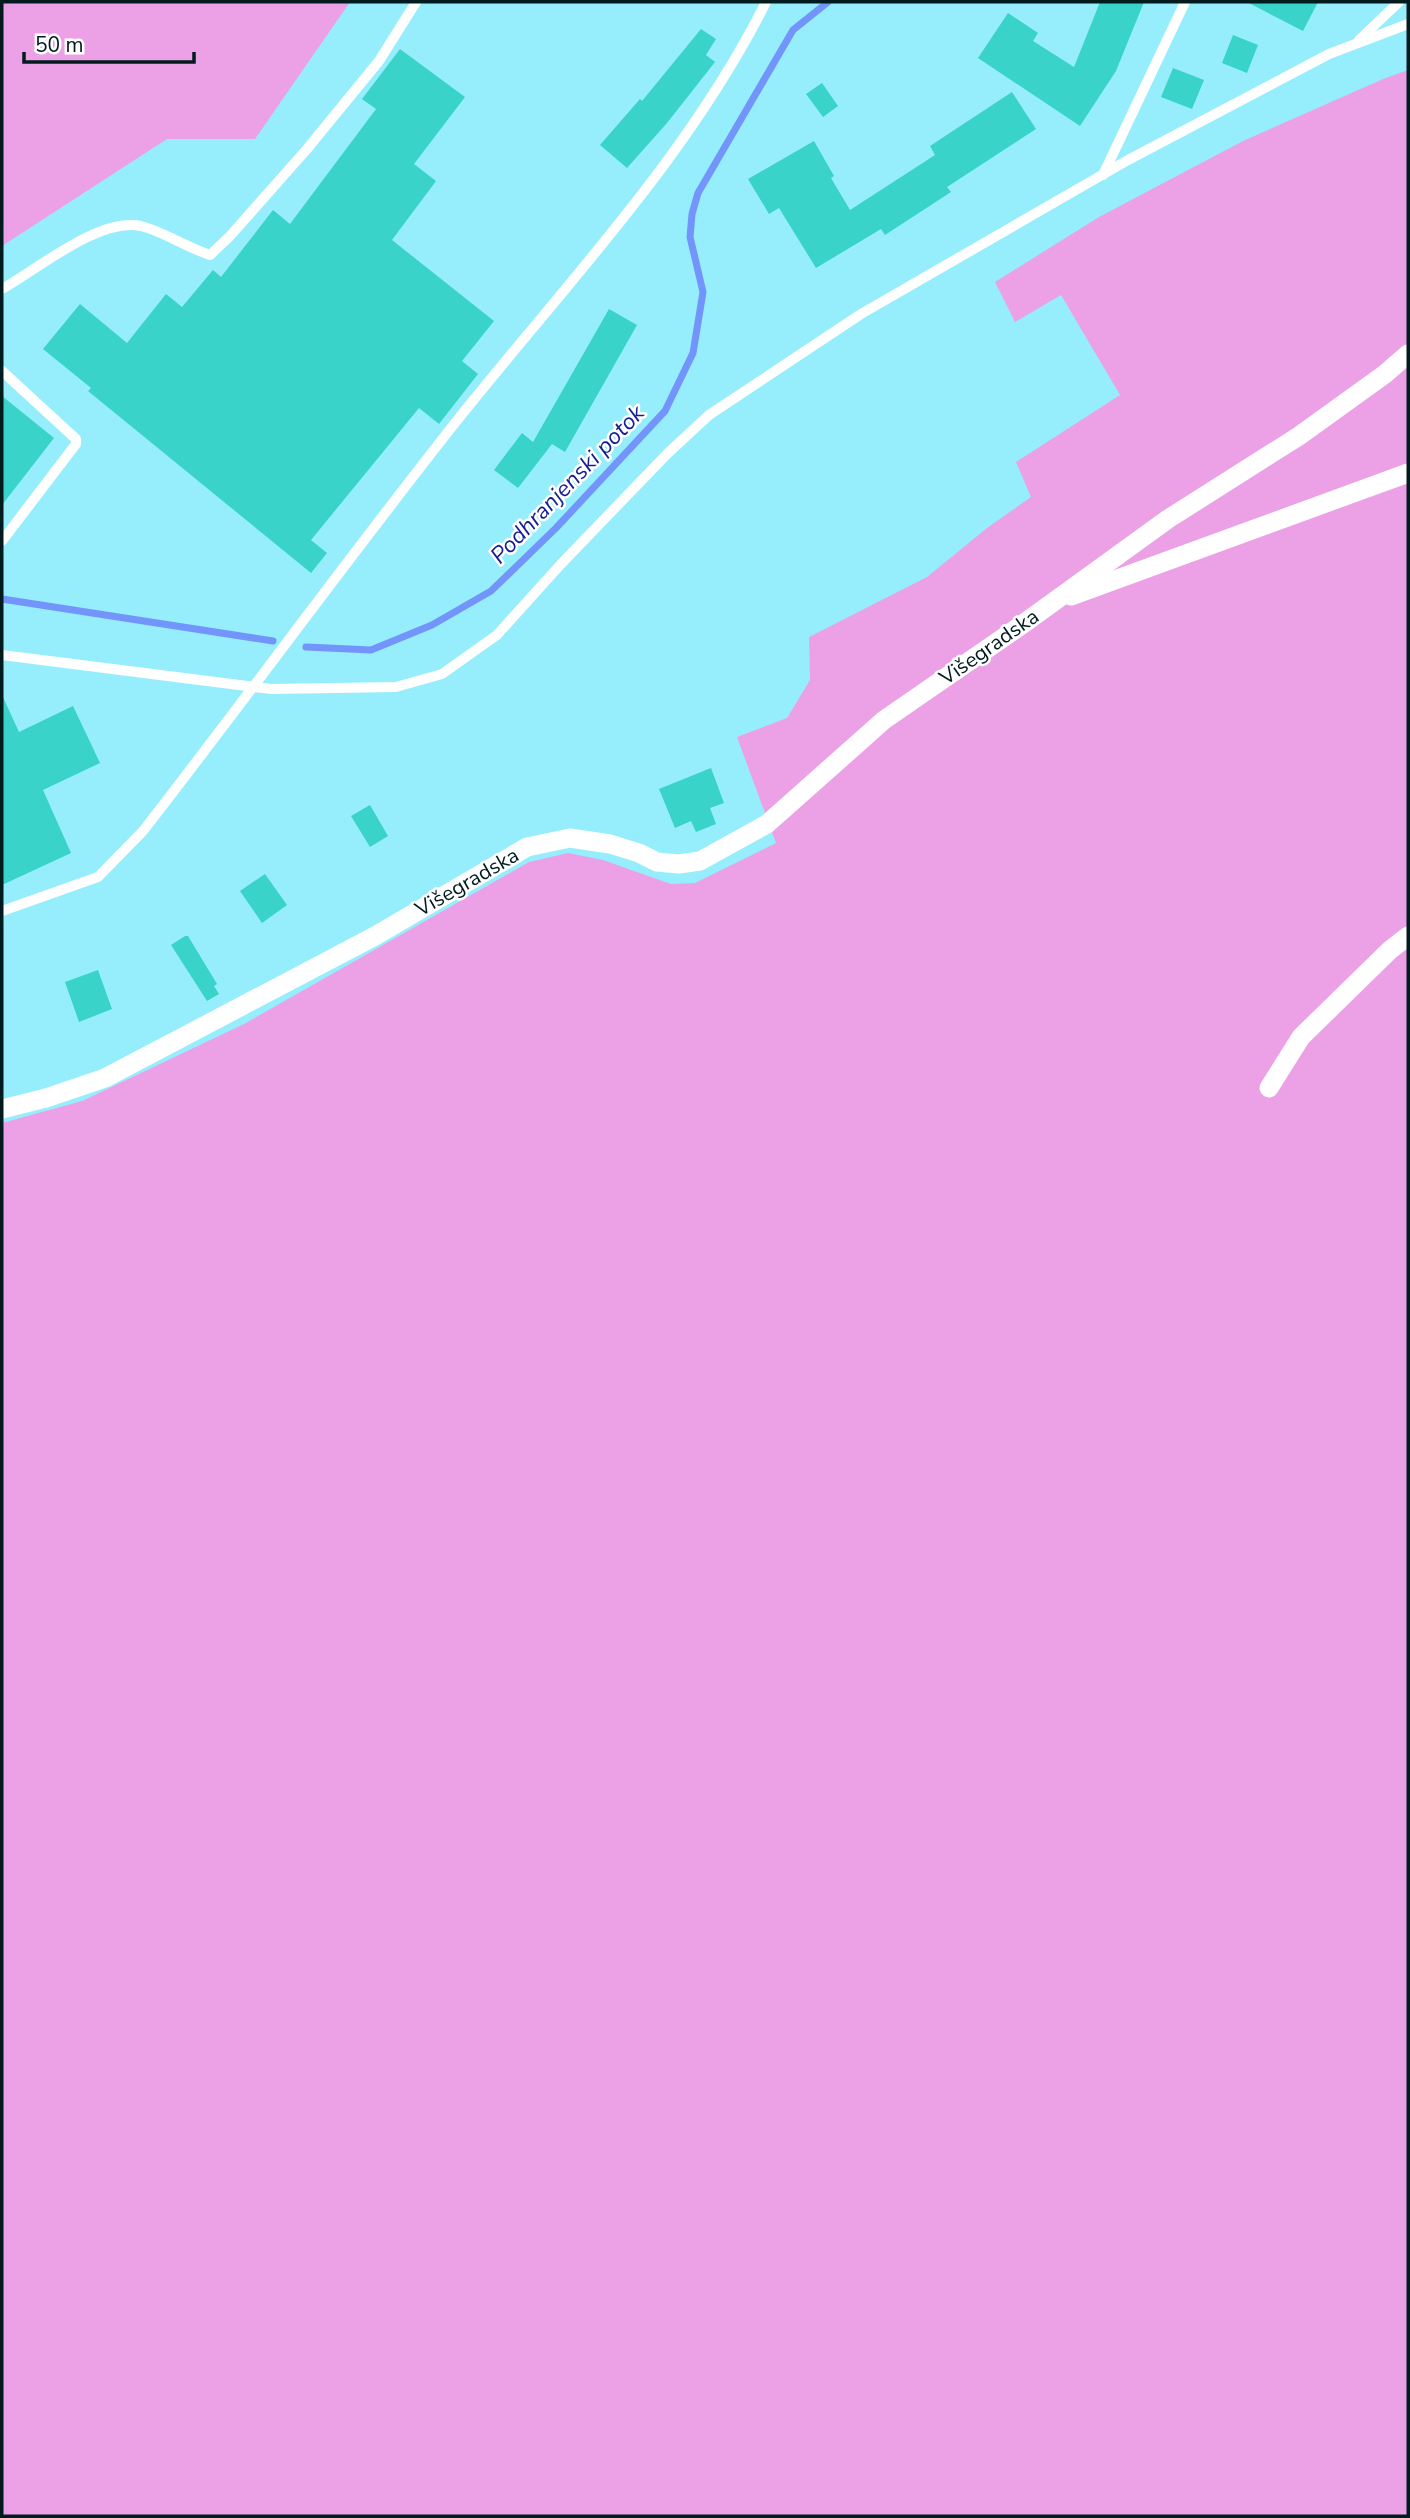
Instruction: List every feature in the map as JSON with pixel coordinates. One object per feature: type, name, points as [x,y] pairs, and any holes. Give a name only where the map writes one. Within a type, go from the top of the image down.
[{"type":"street","points":[[1053,602],[1168,519],[1299,436],[1385,374],[1408,354]]},
{"type":"street","points":[[1053,602],[1408,473]]},
{"type":"street","name":"Višegradska","points":[[2,1109],[46,1098],[105,1078],[374,936],[527,847],[570,838],[610,844],[657,862],[700,862],[767,824],[884,720],[1053,602]]},
{"type":"street","points":[[1269,1088],[1301,1037],[1390,950],[1408,936]]},
{"type":"lane","points":[[2,289],[93,233],[121,225],[137,225],[157,231],[182,245],[210,255],[307,149],[371,71],[416,2]]},
{"type":"lane","points":[[2,911],[98,877],[143,831],[455,422],[618,225],[703,111],[748,38],[766,2]]},
{"type":"lane","points":[[1103,175],[1185,2]]},
{"type":"lane","points":[[1354,45],[1399,2]]},
{"type":"lane","points":[[2,655],[271,689],[396,687],[442,674],[497,635],[648,474],[709,415],[861,314],[1103,175],[1329,54],[1408,24]]},
{"type":"lane","points":[[2,371],[76,439],[76,444],[2,541]]},
{"type":"shaded area","points":[[2,2],[350,2],[255,139],[167,139],[2,246]]},
{"type":"shaded area","points":[[1408,70],[1408,2516],[2,2516],[2,1123],[82,1101],[244,1024],[529,862],[568,853],[603,860],[671,884],[695,883],[776,843],[737,737],[787,718],[810,680],[809,637],[927,577],[987,528],[1031,497],[1016,462],[1120,395],[1061,295],[1015,322],[995,282],[1099,217],[1243,141]]},
{"type":"building","points":[[1100,2],[1144,2],[1116,71],[1080,126],[978,58],[1008,13],[1038,33],[1033,41],[1074,67]]},
{"type":"building","points":[[1247,2],[1318,2],[1303,31]]},
{"type":"building","points":[[701,29],[716,39],[706,55],[715,62],[627,168],[600,145],[640,99],[642,101]]},
{"type":"building","points":[[1233,35],[1258,45],[1247,73],[1222,63]]},
{"type":"building","points":[[400,49],[465,97],[414,164],[436,181],[392,240],[494,321],[462,361],[478,374],[439,424],[419,408],[311,540],[327,553],[311,573],[88,391],[91,388],[43,349],[80,304],[127,343],[166,294],[182,307],[213,270],[221,277],[273,210],[290,224],[376,109],[362,99]]},
{"type":"building","points":[[1173,68],[1204,80],[1192,109],[1161,97]]},
{"type":"building","points":[[822,83],[838,106],[823,117],[806,94]]},
{"type":"building","points":[[1012,92],[1036,129],[947,187],[951,192],[885,235],[881,229],[816,268],[779,208],[769,214],[748,179],[814,141],[850,210],[935,155],[930,146]]},
{"type":"building","points":[[609,309],[637,325],[565,452],[552,444],[518,488],[494,470],[522,433],[533,442]]},
{"type":"building","points":[[2,396],[54,438],[2,505]]},
{"type":"building","points":[[2,695],[19,732],[73,706],[100,763],[43,790],[71,853],[2,885]]},
{"type":"building","points":[[711,768],[724,803],[710,808],[716,824],[696,832],[691,821],[675,828],[659,789]]},
{"type":"building","points":[[370,805],[388,836],[370,847],[351,816]]},
{"type":"building","points":[[265,874],[287,905],[262,923],[240,891]]},
{"type":"building","points":[[188,936],[217,984],[214,986],[219,994],[207,1001],[171,945]]},
{"type":"building","points":[[98,970],[112,1009],[79,1022],[65,982]]},
{"type":"waterway","name":"Podhranjenski potok","points":[[306,647],[371,650],[432,625],[491,591],[556,528],[665,411],[693,353],[703,292],[690,237],[692,214],[698,193],[793,30],[828,2]]},
{"type":"waterway","name":"Podhranjenski potok","points":[[2,599],[273,641]]}]
